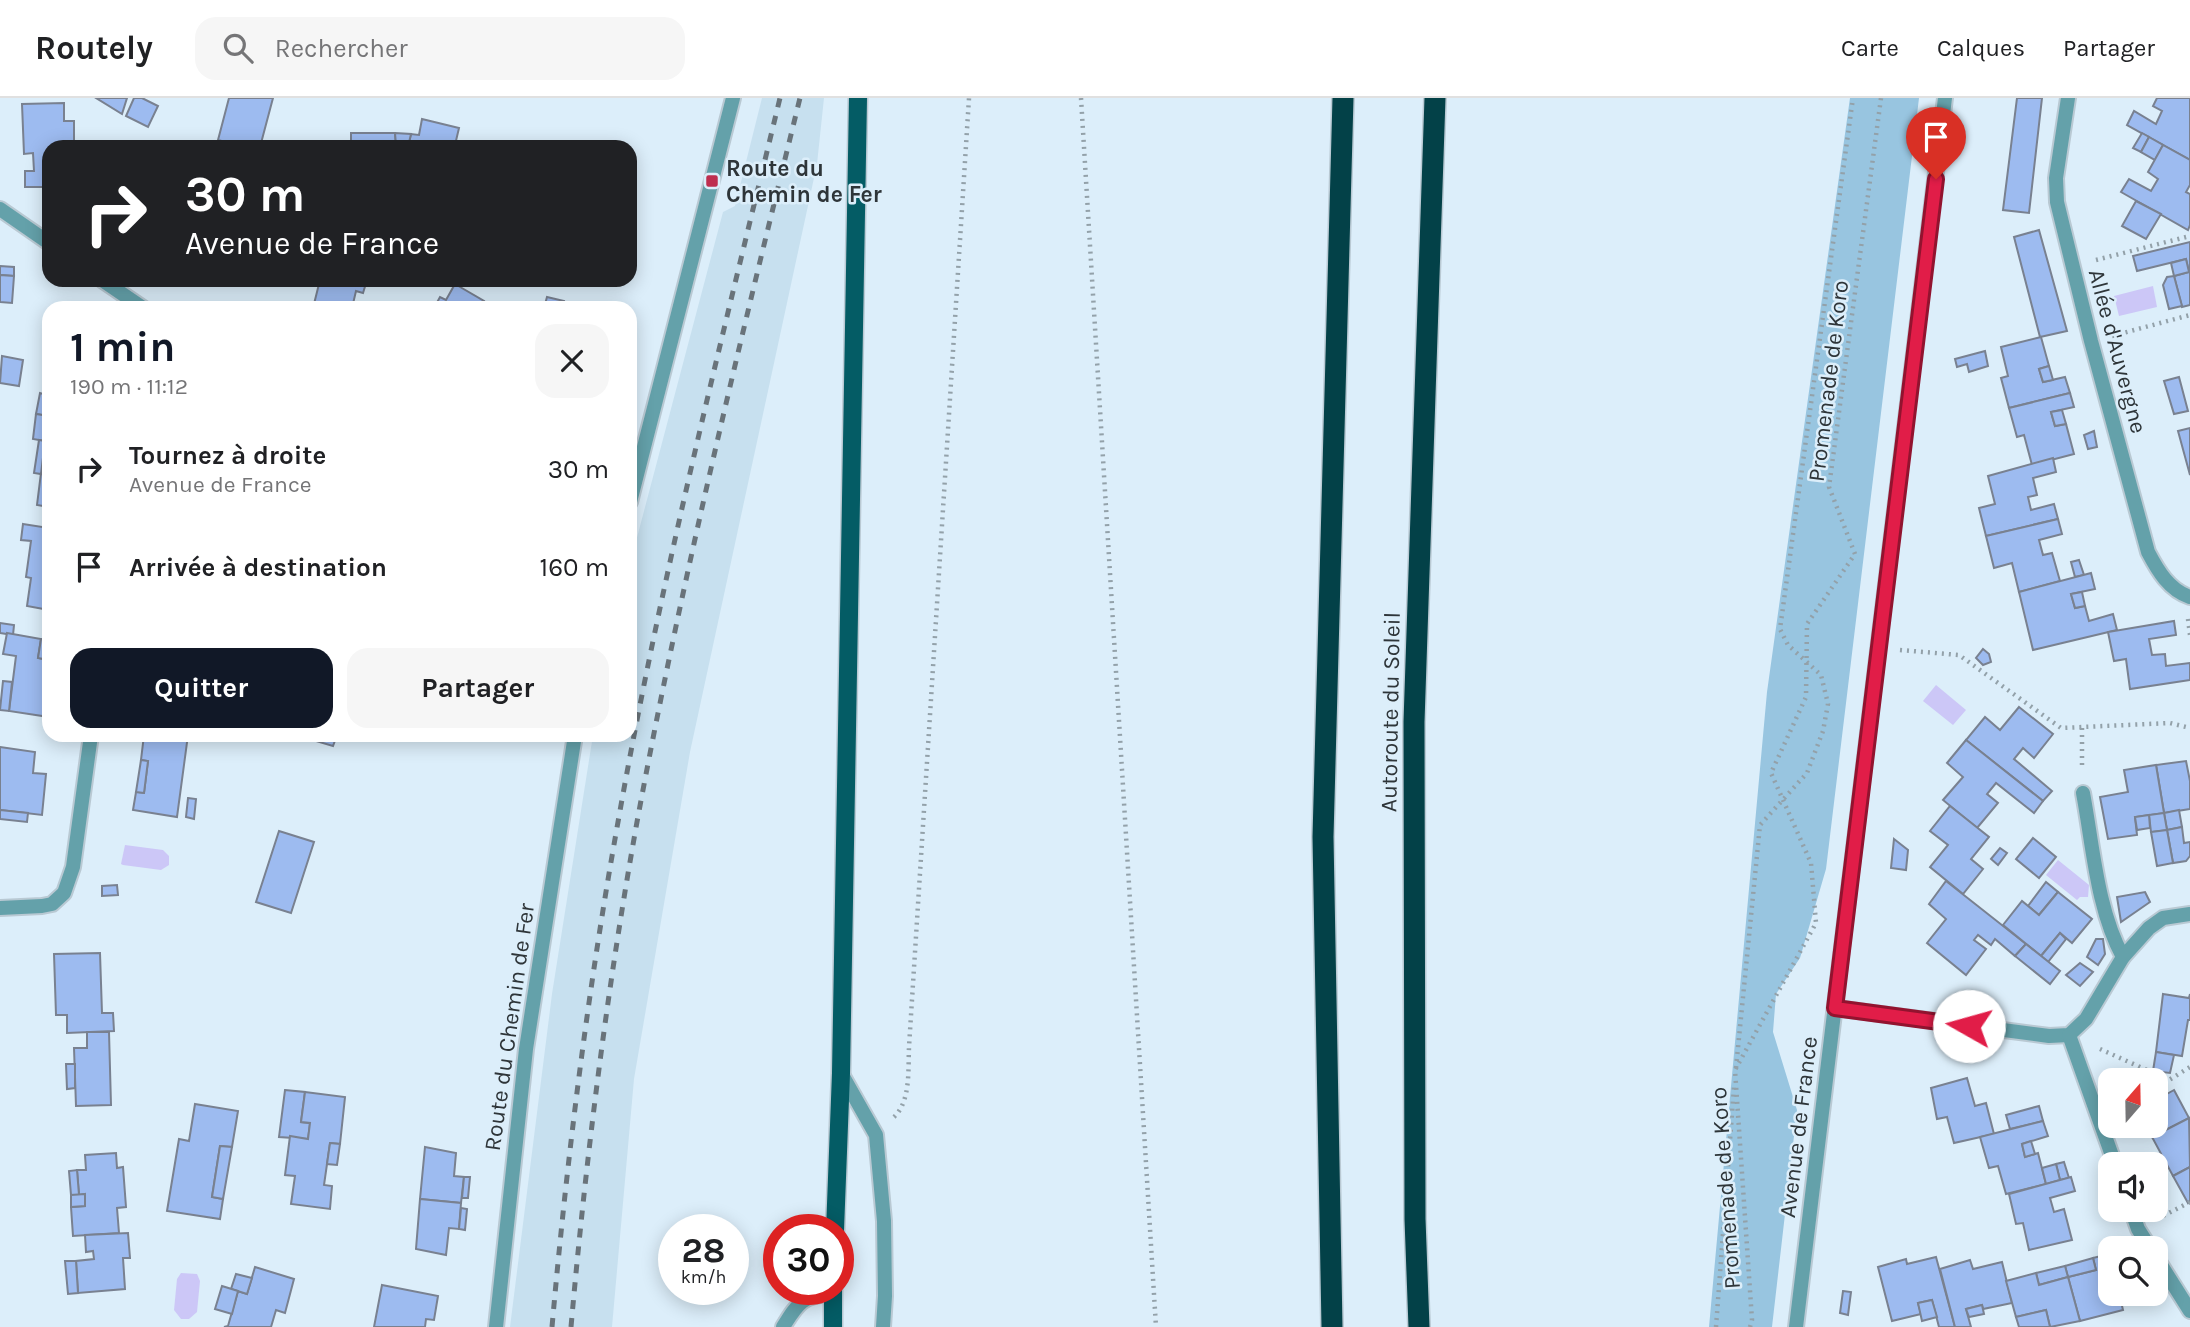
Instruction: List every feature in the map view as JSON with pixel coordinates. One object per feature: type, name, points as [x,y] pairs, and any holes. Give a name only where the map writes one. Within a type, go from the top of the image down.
[{"type":"highway","points":[[1332,1327],[1324,837],[1343,98]]},
{"type":"highway","name":"Autoroute du Soleil","points":[[1419,1327],[1415,1205],[1414,722],[1435,98]]},
{"type":"main road","points":[[836,1214],[841,1073],[858,98]]},
{"type":"main road","points":[[833,1305],[833,1327]]},
{"type":"street","points":[[637,475],[733,98]]},
{"type":"street","name":"Avenue de France","points":[[1796,1327],[1945,98]]},
{"type":"street","name":"Allée d'Auvergne","points":[[2068,98],[2056,178],[2057,202],[2071,266],[2148,552],[2158,571],[2171,586],[2190,597]]},
{"type":"street","points":[[0,209],[42,238]]},
{"type":"street","points":[[112,287],[133,301]]},
{"type":"street","points":[[0,908],[52,904],[64,893],[73,867],[90,742]]},
{"type":"street","name":"Route du Chemin de Fer","points":[[496,1327],[526,1049],[574,742]]},
{"type":"street","points":[[2083,793],[2105,912],[2112,936],[2123,957]]},
{"type":"street","points":[[1835,1008],[2049,1036],[2068,1035],[2086,1019],[2123,957],[2149,928],[2163,918],[2190,914]]},
{"type":"street","points":[[2068,1035],[2111,1152]]},
{"type":"street","points":[[841,1073],[876,1135],[884,1221],[883,1327]]},
{"type":"street","points":[[2136,1222],[2142,1236]]},
{"type":"street","points":[[2168,1276],[2190,1311]]},
{"type":"street","points":[[783,1327],[799,1305]]},
{"type":"path","points":[[876,1135],[901,1111],[906,1081],[969,98]]},
{"type":"path","points":[[1081,98],[1156,1327]]},
{"type":"path","points":[[1716,1327],[1735,1070],[1760,825],[1807,773],[1824,731],[1828,704],[1821,675],[1788,645],[1780,629],[1853,98]]},
{"type":"path","name":"Promenade de Koro","points":[[1750,1327],[1752,1320],[1735,1070],[1816,922],[1811,863],[1771,773],[1805,697],[1807,624],[1855,554],[1829,487],[1881,98]]},
{"type":"path","points":[[2071,266],[2190,236]]},
{"type":"path","points":[[2091,341],[2190,315]]},
{"type":"path","points":[[1879,648],[1959,655],[2061,728],[2170,723],[2190,728]]},
{"type":"path","points":[[2082,728],[2083,793]]},
{"type":"path","points":[[2068,1035],[2169,1080],[2190,1067]]},
{"type":"path","points":[[2138,1229],[2190,1202]]},
{"type":"shaded area","points":[[762,98],[824,98],[817,164],[690,752],[634,1079],[612,1327],[510,1327],[552,994],[592,742],[637,742],[637,538],[723,212],[735,206]]},
{"type":"shaded area","points":[[1850,98],[1919,98],[1826,869],[1800,958],[1776,994],[1773,1032],[1797,1110],[1772,1327],[1709,1327],[1767,692]]},
{"type":"shaded area","points":[[2153,286],[2157,307],[2119,316],[2114,296]]},
{"type":"shaded area","points":[[1936,685],[1966,710],[1953,725],[1923,701]]},
{"type":"shaded area","points":[[125,845],[163,850],[169,856],[169,865],[161,870],[123,865]]},
{"type":"shaded area","points":[[2058,860],[2089,885],[2088,897],[2080,897],[2077,900],[2046,875]]},
{"type":"shaded area","points":[[181,1273],[197,1274],[200,1281],[197,1312],[189,1319],[181,1319],[174,1310],[177,1279]]},
{"type":"building","points":[[96,98],[127,98],[122,114]]},
{"type":"building","points":[[134,98],[142,98],[158,106],[148,127],[126,116]]},
{"type":"building","points":[[229,98],[273,98],[262,140],[218,140]]},
{"type":"building","points":[[2017,98],[2042,98],[2029,213],[2003,210]]},
{"type":"building","points":[[2157,98],[2190,98],[2190,160],[2127,125],[2134,111],[2156,124],[2162,111],[2153,106]]},
{"type":"building","points":[[64,103],[64,121],[74,121],[74,140],[42,140],[42,187],[25,187],[25,171],[34,171],[33,153],[24,154],[22,104]]},
{"type":"building","points":[[422,119],[459,128],[456,140],[410,140],[411,134],[419,135]]},
{"type":"building","points":[[351,133],[395,133],[396,140],[351,140]]},
{"type":"building","points":[[395,133],[411,134],[410,140],[396,140]]},
{"type":"building","points":[[2142,133],[2149,137],[2141,152],[2133,148]]},
{"type":"building","points":[[2149,137],[2163,145],[2155,160],[2141,152]]},
{"type":"building","points":[[2163,145],[2190,160],[2190,185],[2186,192],[2190,194],[2188,230],[2121,192],[2129,179],[2151,191],[2158,179],[2148,172]]},
{"type":"building","points":[[2136,201],[2161,214],[2146,239],[2122,226]]},
{"type":"building","points":[[2039,230],[2067,331],[2040,337],[2014,237]]},
{"type":"building","points":[[2190,242],[2190,305],[2182,307],[2174,276],[2189,272],[2186,259],[2137,271],[2133,256]]},
{"type":"building","points":[[2186,259],[2189,272],[2174,276],[2171,263]]},
{"type":"building","points":[[0,266],[14,267],[14,276],[0,275]]},
{"type":"building","points":[[0,275],[14,276],[12,303],[0,302]]},
{"type":"building","points":[[2174,276],[2182,306],[2169,309],[2163,285],[2167,277]]},
{"type":"building","points":[[318,287],[365,287],[363,293],[356,291],[354,301],[315,301]]},
{"type":"building","points":[[453,287],[460,287],[484,301],[438,301],[440,297],[446,300]]},
{"type":"building","points":[[547,297],[564,301],[546,301]]},
{"type":"building","points":[[2041,337],[2049,366],[2039,369],[2043,382],[2065,377],[2070,393],[2009,408],[2001,378],[2008,376],[2001,347]]},
{"type":"building","points":[[1985,351],[1988,366],[1969,372],[1967,364],[1957,367],[1955,359]]},
{"type":"building","points":[[2,356],[23,360],[19,386],[0,383]]},
{"type":"building","points":[[2049,366],[2053,380],[2043,382],[2039,369]]},
{"type":"building","points":[[2179,377],[2188,411],[2174,414],[2164,381]]},
{"type":"building","points":[[40,393],[42,394],[42,415],[36,414]]},
{"type":"building","points":[[2070,393],[2074,407],[2051,412],[2055,426],[2066,424],[2074,454],[2032,465],[2024,435],[2017,437],[2009,408]]},
{"type":"building","points":[[2062,410],[2066,424],[2055,426],[2051,412]]},
{"type":"building","points":[[36,414],[42,415],[42,440],[33,439]]},
{"type":"building","points":[[2190,428],[2190,475],[2178,431]]},
{"type":"building","points":[[2094,431],[2097,447],[2088,449],[2084,435]]},
{"type":"building","points":[[39,440],[42,440],[41,474],[34,473]]},
{"type":"building","points":[[2053,458],[2056,472],[2033,478],[2037,495],[2028,497],[2031,510],[2054,504],[2058,519],[1986,536],[1979,508],[1995,504],[1988,476]]},
{"type":"building","points":[[42,465],[42,506],[37,505]]},
{"type":"building","points":[[2058,519],[2062,534],[2039,540],[2043,555],[2052,553],[2060,581],[2019,592],[2012,563],[1994,568],[1986,536]]},
{"type":"building","points":[[23,524],[42,527],[42,609],[27,606],[31,578],[26,577],[31,541],[21,540]]},
{"type":"building","points":[[2079,560],[2084,575],[2075,577],[2071,562]]},
{"type":"building","points":[[2091,573],[2095,589],[2071,594],[2075,608],[2085,606],[2089,621],[2113,614],[2117,630],[2033,650],[2019,592]]},
{"type":"building","points":[[2082,592],[2085,606],[2075,608],[2071,594]]},
{"type":"building","points":[[2174,621],[2176,635],[2149,639],[2152,655],[2165,654],[2166,666],[2190,663],[2190,680],[2130,689],[2126,659],[2114,661],[2108,632]]},
{"type":"building","points":[[0,623],[14,625],[13,635],[0,633]]},
{"type":"building","points":[[7,633],[41,639],[38,658],[42,659],[42,716],[9,711],[16,656],[3,654]]},
{"type":"building","points":[[41,639],[42,639],[42,659],[38,658]]},
{"type":"building","points":[[1983,649],[1989,654],[1991,662],[1983,665],[1976,658]]},
{"type":"building","points":[[3,681],[12,682],[9,711],[0,710]]},
{"type":"building","points":[[2019,707],[2053,734],[2034,758],[2023,748],[2014,759],[2052,791],[2043,801],[1966,740],[1985,717],[2000,730]]},
{"type":"building","points":[[1966,740],[2043,801],[2034,813],[1996,783],[1987,794],[1998,803],[1977,828],[1943,800],[1963,777],[1947,763]]},
{"type":"building","points":[[143,742],[187,742],[177,817],[133,810],[136,792],[144,793],[148,761],[141,760]]},
{"type":"building","points":[[0,747],[35,752],[33,773],[46,774],[42,815],[0,810]]},
{"type":"building","points":[[141,760],[148,761],[144,793],[136,792]]},
{"type":"building","points":[[2186,761],[2190,781],[2190,809],[2164,813],[2156,765]]},
{"type":"building","points":[[2156,765],[2164,813],[2135,817],[2137,835],[2108,839],[2100,797],[2128,792],[2124,770]]},
{"type":"building","points":[[188,798],[196,799],[194,819],[186,817]]},
{"type":"building","points":[[1950,806],[1989,837],[1971,859],[1983,869],[1963,894],[1930,867],[1948,845],[1930,831]]},
{"type":"building","points":[[0,810],[28,813],[27,822],[0,819]]},
{"type":"building","points":[[2179,810],[2182,827],[2167,830],[2164,813]]},
{"type":"building","points":[[2164,813],[2167,830],[2151,832],[2149,815]]},
{"type":"building","points":[[2149,815],[2150,828],[2137,830],[2135,817]]},
{"type":"building","points":[[2182,827],[2184,843],[2190,842],[2190,856],[2186,861],[2173,863],[2167,830]]},
{"type":"building","points":[[2167,830],[2173,863],[2157,866],[2151,832]]},
{"type":"building","points":[[279,831],[314,842],[291,913],[256,902]]},
{"type":"building","points":[[2033,838],[2056,857],[2039,878],[2016,859]]},
{"type":"building","points":[[1894,839],[1908,850],[1906,870],[1891,868]]},
{"type":"building","points":[[2000,848],[2007,853],[1998,865],[1991,859]]},
{"type":"building","points":[[1946,881],[2026,944],[2015,956],[1995,939],[1991,945],[1978,935],[1974,940],[1986,949],[1966,975],[1927,943],[1946,919],[1929,904]]},
{"type":"building","points":[[2046,882],[2058,892],[2039,915],[2028,906]]},
{"type":"building","points":[[117,885],[118,895],[102,896],[102,886]]},
{"type":"building","points":[[2058,892],[2092,919],[2072,943],[2060,933],[2041,956],[2003,925],[2022,901],[2039,915]]},
{"type":"building","points":[[2145,892],[2150,902],[2121,922],[2117,897]]},
{"type":"building","points":[[2060,933],[2066,939],[2048,962],[2041,956]]},
{"type":"building","points":[[2096,939],[2103,939],[2105,954],[2098,965],[2087,957]]},
{"type":"building","points":[[2026,944],[2060,971],[2050,984],[2015,956]]},
{"type":"building","points":[[100,953],[102,1013],[113,1013],[114,1031],[67,1033],[67,1015],[56,1015],[54,954]]},
{"type":"building","points":[[2080,963],[2093,972],[2080,986],[2066,975]]},
{"type":"building","points":[[2163,994],[2189,998],[2190,994],[2190,1020],[2182,1056],[2156,1052]]},
{"type":"building","points":[[87,1032],[109,1032],[111,1105],[76,1106],[74,1048],[87,1048]]},
{"type":"building","points":[[2156,1052],[2174,1055],[2170,1073],[2168,1068],[2153,1068]]},
{"type":"building","points":[[66,1064],[75,1064],[75,1088],[67,1089]]},
{"type":"building","points":[[1967,1078],[1975,1106],[1986,1103],[1994,1134],[1954,1143],[1947,1117],[1937,1119],[1931,1088]]},
{"type":"building","points":[[285,1090],[305,1092],[301,1122],[310,1123],[308,1139],[279,1137]]},
{"type":"building","points":[[2174,1090],[2189,1118],[2168,1129],[2168,1093]]},
{"type":"building","points":[[305,1092],[345,1097],[340,1144],[330,1143],[324,1185],[332,1186],[330,1209],[291,1204],[295,1176],[285,1175],[290,1136],[308,1139],[310,1123],[301,1122]]},
{"type":"building","points":[[195,1104],[238,1111],[232,1147],[220,1146],[212,1197],[223,1199],[220,1219],[167,1211],[179,1139],[189,1141]]},
{"type":"building","points":[[2039,1106],[2043,1121],[2010,1129],[2006,1115]]},
{"type":"building","points":[[2189,1118],[2190,1167],[2173,1176],[2168,1167],[2168,1152],[2160,1152],[2153,1138],[2168,1138],[2168,1129]]},
{"type":"building","points":[[2043,1121],[2048,1136],[2022,1144],[2025,1157],[2038,1153],[2046,1184],[2006,1194],[1998,1166],[1989,1168],[1980,1137]]},
{"type":"building","points":[[2031,1141],[2035,1154],[2025,1157],[2022,1144]]},
{"type":"building","points":[[330,1143],[340,1144],[337,1165],[327,1164]]},
{"type":"building","points":[[220,1146],[232,1147],[223,1199],[212,1197]]},
{"type":"building","points":[[425,1147],[456,1153],[454,1176],[464,1177],[461,1203],[420,1199]]},
{"type":"building","points":[[116,1153],[117,1168],[123,1167],[126,1207],[117,1208],[119,1233],[73,1236],[71,1207],[85,1206],[85,1194],[79,1195],[77,1170],[86,1170],[85,1155]]},
{"type":"building","points":[[2064,1162],[2069,1178],[2060,1180],[2056,1164]]},
{"type":"building","points":[[2056,1164],[2060,1180],[2046,1184],[2042,1168]]},
{"type":"building","points":[[2190,1167],[2190,1201],[2188,1203],[2173,1176]]},
{"type":"building","points":[[77,1170],[79,1195],[71,1195],[69,1171]]},
{"type":"building","points":[[464,1177],[470,1177],[468,1198],[462,1198]]},
{"type":"building","points":[[2071,1177],[2075,1191],[2050,1198],[2054,1212],[2064,1209],[2072,1240],[2029,1250],[2023,1223],[2016,1224],[2009,1194]]},
{"type":"building","points":[[85,1194],[85,1206],[71,1207],[71,1195]]},
{"type":"building","points":[[420,1199],[461,1203],[459,1229],[449,1228],[446,1255],[416,1249]]},
{"type":"building","points":[[461,1208],[467,1209],[465,1230],[459,1229]]},
{"type":"building","points":[[128,1233],[130,1258],[123,1258],[125,1289],[78,1293],[76,1261],[94,1259],[93,1251],[86,1252],[85,1235]]},
{"type":"building","points":[[1936,1257],[1955,1327],[1939,1327],[1932,1300],[1918,1303],[1921,1314],[1892,1321],[1878,1267],[1906,1259],[1907,1264]]},
{"type":"building","points":[[2098,1257],[2098,1306],[2122,1306],[2123,1310],[2080,1321],[2068,1277],[2096,1270],[2093,1258]]},
{"type":"building","points":[[2093,1258],[2096,1270],[2068,1277],[2065,1266]]},
{"type":"building","points":[[1970,1260],[1973,1269],[2002,1262],[2012,1303],[1983,1309],[1982,1305],[1966,1309],[1971,1327],[1955,1327],[1940,1269]]},
{"type":"building","points":[[65,1261],[76,1261],[78,1293],[68,1294]]},
{"type":"building","points":[[2065,1266],[2068,1277],[2039,1285],[2036,1273]]},
{"type":"building","points":[[255,1267],[294,1279],[285,1313],[276,1310],[271,1327],[224,1327],[228,1326],[238,1291],[247,1294]]},
{"type":"building","points":[[2036,1273],[2039,1285],[2068,1277],[2080,1321],[2050,1327],[2046,1310],[2016,1317],[2006,1281]]},
{"type":"building","points":[[236,1274],[252,1278],[247,1294],[231,1289]]},
{"type":"building","points":[[382,1285],[438,1296],[434,1320],[426,1319],[425,1327],[374,1327]]},
{"type":"building","points":[[222,1286],[238,1291],[232,1314],[215,1309]]},
{"type":"building","points":[[1843,1291],[1851,1292],[1848,1315],[1840,1313]]},
{"type":"building","points":[[1932,1300],[1937,1317],[1922,1321],[1918,1303]]},
{"type":"building","points":[[1982,1305],[1984,1314],[1969,1317],[1966,1309]]},
{"type":"building","points":[[2046,1310],[2050,1327],[2019,1327],[2016,1317]]},
{"type":"railway","points":[[637,721],[693,458],[780,98]]},
{"type":"railway","points":[[571,1327],[598,1074],[637,822],[693,549],[800,98]]},
{"type":"railway","points":[[552,1327],[564,1200],[588,1011],[633,742]]},
{"type":"place","name":"Route du Chemin de Fer","points":[[712,181]]},
{"type":"route","points":[[1936,179],[1835,1008],[1969,1026]]}]
